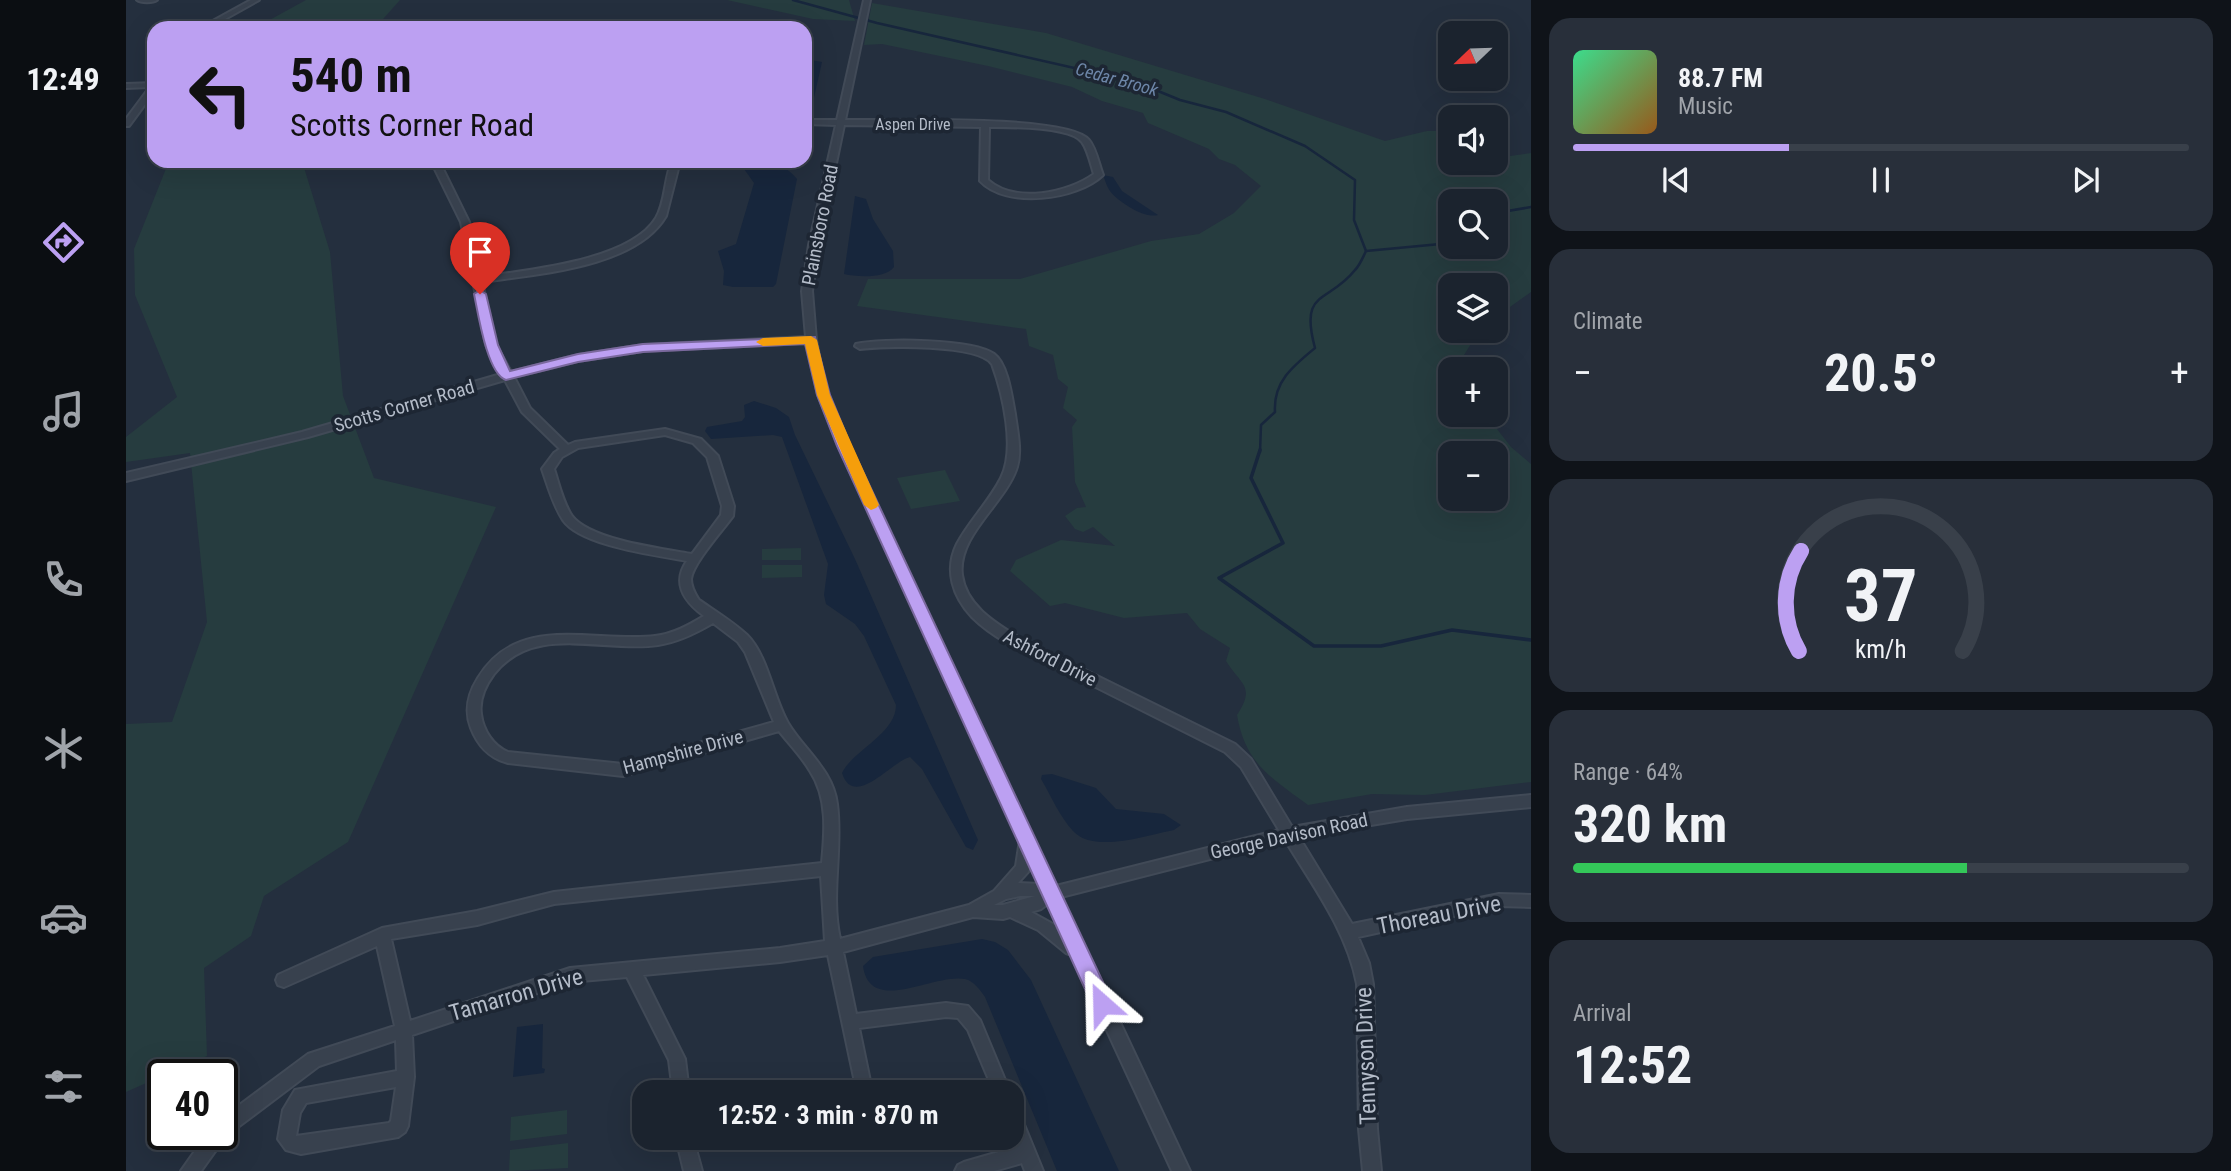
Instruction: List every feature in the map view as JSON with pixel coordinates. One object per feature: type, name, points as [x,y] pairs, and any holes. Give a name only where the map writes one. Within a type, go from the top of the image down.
[{"type":"street","points":[[140,0],[154,0]]},
{"type":"street","points":[[217,21],[256,0]]},
{"type":"street","name":"Plainsboro Road","points":[[866,0],[809,269],[807,291],[811,340],[823,395],[844,446],[1181,1171]]},
{"type":"street","points":[[126,86],[147,86]]},
{"type":"street","points":[[126,124],[147,96]]},
{"type":"street","points":[[812,122],[840,123]]},
{"type":"street","name":"Aspen Drive","points":[[840,123],[985,125],[1074,133],[1086,141],[1098,175],[1077,188],[1031,196],[1008,195],[995,190],[984,181],[985,125]]},
{"type":"street","points":[[438,168],[465,222],[491,345],[527,410],[566,449]]},
{"type":"street","points":[[477,280],[576,262],[608,253],[636,240],[659,220],[665,209],[667,185],[673,168]]},
{"type":"street","name":"Scotts Corner Road","points":[[126,477],[304,435],[506,376],[578,358],[643,348],[811,340]]},
{"type":"street","name":"Ashford Drive","points":[[860,346],[890,342],[985,352],[998,364],[1014,453],[1012,465],[958,554],[956,571],[961,593],[982,619],[1013,640],[1230,748],[1246,763],[1290,833]]},
{"type":"street","points":[[695,559],[594,536],[577,529],[568,519],[548,470],[551,462],[575,445],[665,432],[685,436],[706,447],[729,506],[727,516],[695,559],[685,580],[688,593],[695,603],[743,639],[751,650],[782,725],[817,769],[830,801],[832,838],[828,869],[834,947],[862,1080]]},
{"type":"street","name":"Hampshire Drive","points":[[713,617],[688,631],[649,642],[558,638],[536,642],[511,652],[491,668],[481,685],[474,705],[476,723],[481,734],[502,757],[614,771],[782,725]]},
{"type":"street","name":"George Davison Road","points":[[1052,893],[1290,833],[1407,813],[1531,802]]},
{"type":"street","name":"Tennyson Drive","points":[[1290,833],[1348,930],[1361,963],[1365,984],[1368,1129],[1372,1171]]},
{"type":"street","points":[[998,895],[1014,881],[1023,867],[1027,839]]},
{"type":"street","points":[[284,980],[382,935],[477,918],[554,898],[828,869]]},
{"type":"street","name":"Tamarron Drive","points":[[973,910],[998,895],[1029,887],[1052,893]]},
{"type":"street","name":"Tamarron Drive","points":[[238,1117],[314,1060],[570,975],[780,955],[834,947],[973,910],[1010,910],[1037,904],[1052,893]]},
{"type":"street","name":"Thoreau Drive","points":[[1348,930],[1365,929],[1499,900],[1531,901]]},
{"type":"street","points":[[1010,910],[1039,922],[1062,937],[1080,956]]},
{"type":"street","points":[[382,935],[404,1029],[405,1077],[401,1122],[392,1131],[301,1145],[292,1144],[287,1139],[292,1110],[301,1096],[405,1077]]},
{"type":"street","points":[[631,968],[677,1059],[680,1080]]},
{"type":"street","points":[[851,1022],[946,1010],[962,1011],[974,1025],[997,1080]]},
{"type":"street","points":[[1024,1146],[1034,1171]]},
{"type":"street","points":[[190,1171],[206,1150]]},
{"type":"street","points":[[688,1150],[693,1171]]},
{"type":"street","points":[[964,1171],[1027,1153]]},
{"type":"green space","points":[[306,0],[400,0],[381,21],[268,21]]},
{"type":"green space","points":[[727,0],[849,0],[855,21],[813,19]]},
{"type":"green space","points":[[872,3],[1046,33],[1265,99],[1385,141],[1438,131],[1438,175],[1508,175],[1508,156],[1531,153],[1531,292],[1508,308],[1508,273],[1438,273],[1438,343],[1472,343],[1463,357],[1438,357],[1438,427],[1495,427],[1506,441],[1438,441],[1438,511],[1508,511],[1508,443],[1531,464],[1531,782],[1425,795],[1372,794],[1308,805],[1271,777],[1246,746],[1237,715],[1243,705],[1246,691],[1226,661],[1230,648],[1200,629],[1187,613],[1124,618],[1065,603],[1050,606],[1010,571],[1016,560],[1061,540],[1115,546],[1093,527],[1083,532],[1075,529],[1065,516],[1077,508],[1086,507],[1075,482],[1072,427],[1077,420],[1063,408],[1068,387],[1058,379],[1053,355],[1029,346],[1026,329],[857,306],[868,279],[1020,279],[1151,241],[1199,234],[1234,213],[1261,186],[1235,165],[1219,159],[1209,149],[1148,123],[1143,113],[1102,101],[1072,87],[882,44],[864,45]]},
{"type":"green space","points":[[166,168],[304,168],[330,252],[343,396],[374,478],[496,507],[348,842],[264,896],[251,936],[204,968],[207,1056],[200,1059],[147,1059],[147,1083],[126,1092],[126,724],[172,722],[207,622],[190,453],[126,462],[126,437],[177,397],[135,295],[134,249]]},
{"type":"green space","points":[[945,470],[960,501],[911,509],[897,478]]},
{"type":"green space","points":[[801,548],[801,560],[762,560],[762,549]]},
{"type":"green space","points":[[762,565],[802,565],[802,577],[762,578]]},
{"type":"green space","points":[[567,1110],[567,1134],[510,1141],[511,1117]]},
{"type":"green space","points":[[568,1143],[568,1168],[509,1171],[510,1150]]},
{"type":"water","points":[[812,60],[822,62],[812,103]]},
{"type":"water","points":[[743,168],[784,168],[797,179],[776,284],[773,287],[723,285],[724,271],[718,251],[736,244],[754,183]]},
{"type":"water","points":[[1103,175],[1113,177],[1122,191],[1158,215],[1139,212],[1119,200],[1109,189]]},
{"type":"water","points":[[855,196],[866,199],[873,219],[893,251],[894,267],[884,274],[844,274]]},
{"type":"water","points":[[754,401],[776,408],[789,417],[795,435],[855,559],[978,840],[973,850],[966,847],[922,769],[910,757],[864,785],[855,787],[848,783],[842,773],[889,725],[896,705],[864,636],[855,624],[826,604],[824,595],[828,564],[782,437],[773,435],[711,439],[705,431],[707,427],[742,421],[745,417],[744,405]]},
{"type":"water","points":[[1052,774],[1096,788],[1116,809],[1164,814],[1181,825],[1174,830],[1121,841],[1082,838],[1064,819],[1041,779],[1042,775]]},
{"type":"water","points":[[982,939],[995,942],[1008,950],[1031,980],[1119,1171],[1057,1171],[1024,1091],[1024,1080],[1019,1080],[985,997],[974,984],[965,979],[952,979],[890,991],[877,988],[868,981],[863,966],[873,957]]},
{"type":"water","points":[[543,1024],[544,1073],[513,1077],[517,1027]]},
{"type":"waterway","name":"Cedar Brook","points":[[793,0],[877,23],[1136,82],[1180,100],[1226,112],[1305,146],[1355,180],[1354,220],[1366,251]]},
{"type":"waterway","points":[[1508,211],[1531,207]]},
{"type":"waterway","points":[[1366,251],[1438,244]]},
{"type":"waterway","points":[[1260,452],[1261,425],[1275,412],[1275,401],[1281,383],[1292,368],[1315,348],[1311,329],[1314,306],[1345,281],[1366,251]]},
{"type":"waterway","points":[[1260,450],[1251,478],[1283,543],[1219,578],[1314,646],[1381,646],[1452,630],[1531,640]]},
{"type":"slow traffic","points":[[763,342],[811,340],[823,395],[871,505]]},
{"type":"route","points":[[480,294],[491,345],[506,376],[578,358],[643,348],[811,340],[823,395],[832,419],[1102,1004]]}]
